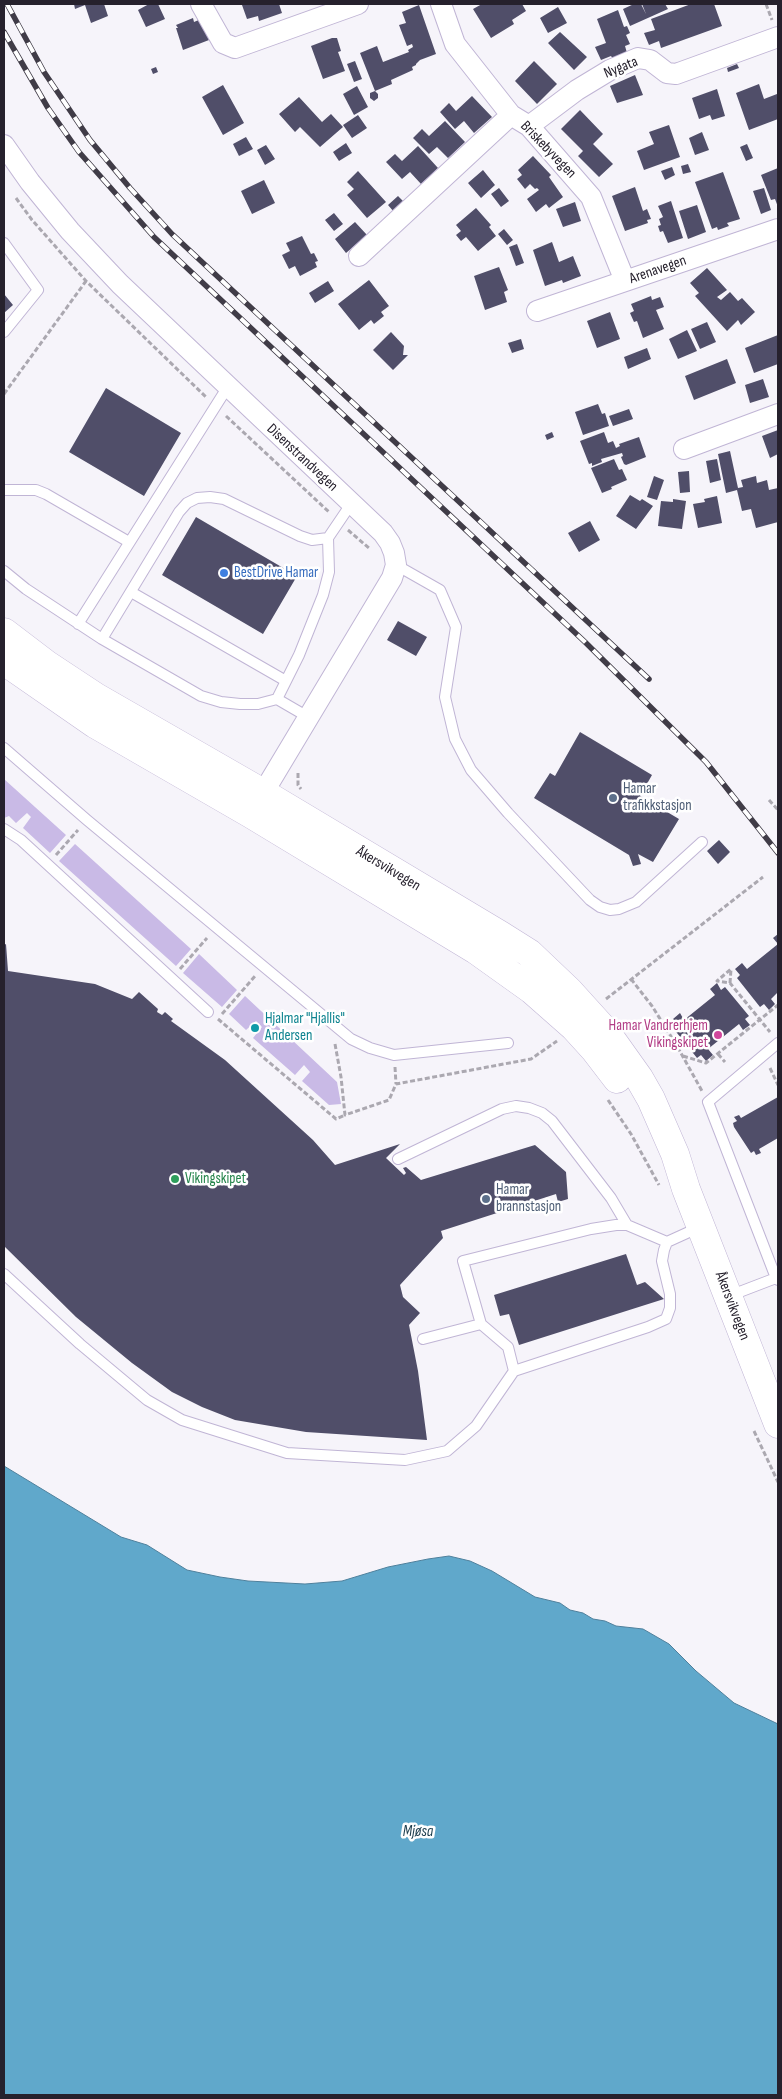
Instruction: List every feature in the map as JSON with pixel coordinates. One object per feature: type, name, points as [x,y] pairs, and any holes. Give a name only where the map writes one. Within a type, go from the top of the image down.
[{"type":"street","points":[[200,4],[219,37],[228,47],[234,48],[358,4]]},
{"type":"street","name":"Briskebyvegen","points":[[441,4],[455,44],[511,115],[529,126],[591,196],[625,281]]},
{"type":"street","name":"Nygata","points":[[529,126],[577,90],[610,70],[638,58],[650,60],[667,72],[676,74],[778,38]]},
{"type":"street","points":[[359,256],[511,115]]},
{"type":"street","name":"Disenstrandvegen","points":[[4,145],[30,182],[70,231],[120,284],[227,388],[383,533],[390,543],[396,565]]},
{"type":"street","name":"Arenavegen","points":[[537,311],[778,229]]},
{"type":"street","points":[[684,449],[778,414]]},
{"type":"street","points":[[257,804],[392,578],[396,565]]},
{"type":"street","name":"Åkersvikvegen","points":[[4,632],[46,664],[476,950],[532,990],[594,1049],[657,1138],[673,1188],[701,1227],[729,1296],[766,1427]]},
{"type":"street","name":"Åkersvikvegen","points":[[4,661],[95,724],[257,804]]},
{"type":"lane","points":[[4,243],[38,290],[4,332]]},
{"type":"lane","points":[[78,624],[227,388]]},
{"type":"lane","points":[[4,490],[36,490],[46,494],[129,542]]},
{"type":"lane","points":[[102,639],[179,512],[187,503],[198,498],[224,499],[300,536],[312,540],[328,538]]},
{"type":"lane","points":[[277,699],[315,618],[323,596],[329,572],[328,538],[351,504]]},
{"type":"lane","points":[[396,565],[440,590],[456,627],[445,697],[455,740],[471,770],[508,814],[590,900],[600,907],[610,910],[619,909],[636,902],[702,842]]},
{"type":"lane","points":[[4,571],[26,589],[78,624],[201,696],[221,702],[240,704],[258,704],[277,699],[308,717]]},
{"type":"lane","points":[[131,592],[286,681]]},
{"type":"lane","points":[[4,748],[87,820],[351,1039],[370,1048],[394,1055],[508,1043]]},
{"type":"lane","points":[[4,829],[21,840],[208,1012]]},
{"type":"lane","points":[[729,1296],[777,1279],[708,1102],[776,1046]]},
{"type":"lane","points":[[398,1159],[502,1109],[516,1106],[529,1108],[542,1113],[552,1121],[611,1198],[627,1226]]},
{"type":"lane","points":[[514,1371],[508,1347],[481,1324],[463,1261],[591,1229],[616,1225],[627,1226],[667,1242],[701,1227]]},
{"type":"lane","points":[[4,1274],[80,1344],[147,1400],[182,1420],[287,1453],[405,1460],[447,1451],[476,1426],[514,1371],[648,1327],[666,1319],[670,1308],[670,1294],[662,1261],[667,1242]]},
{"type":"lane","points":[[422,1339],[481,1324]]},
{"type":"path","points":[[4,394],[86,281]]},
{"type":"path","points":[[769,800],[778,810]]},
{"type":"path","points":[[47,864],[87,820]]},
{"type":"path","points":[[605,1000],[763,876]]},
{"type":"path","points":[[172,979],[216,928]]},
{"type":"path","points":[[218,1019],[263,967]]},
{"type":"path","points":[[730,983],[731,969],[716,980],[730,983],[773,1037],[776,1046],[770,1068],[778,1085]]},
{"type":"path","points":[[631,979],[652,1006],[684,1056],[708,1102]]},
{"type":"path","points":[[684,1056],[706,1063],[778,1004]]},
{"type":"path","points":[[208,1012],[336,1119],[389,1100],[396,1084],[531,1059],[560,1039],[554,1034]]},
{"type":"path","points":[[331,1024],[341,1077],[345,1115]]},
{"type":"path","points":[[718,1054],[725,1062]]},
{"type":"path","points":[[603,1093],[631,1134],[673,1188]]},
{"type":"path","points":[[766,1427],[778,1482]]},
{"type":"shaded area","points":[[4,779],[66,835],[50,853],[23,828],[31,817],[27,813],[16,823],[9,816],[4,818]]},
{"type":"shaded area","points":[[75,844],[191,949],[176,966],[59,861]]},
{"type":"shaded area","points":[[199,954],[237,990],[222,1007],[183,973]]},
{"type":"shaded area","points":[[245,996],[337,1082],[341,1104],[329,1105],[302,1081],[310,1072],[304,1065],[295,1075],[253,1038],[262,1027],[256,1021],[246,1030],[229,1014]]},
{"type":"water","name":"Mjøsa","points":[[4,1466],[121,1537],[147,1545],[187,1570],[220,1577],[248,1581],[305,1584],[342,1581],[388,1567],[449,1556],[470,1561],[492,1571],[535,1597],[560,1603],[570,1610],[616,1626],[643,1629],[669,1644],[696,1671],[734,1703],[778,1724],[778,2095],[4,2095]]},
{"type":"building","points":[[74,4],[104,4],[108,16],[91,23],[85,5],[75,9]]},
{"type":"building","points":[[149,4],[158,4],[165,19],[146,27],[138,10]]},
{"type":"building","points":[[279,4],[282,13],[259,21],[258,16],[247,19],[242,5]]},
{"type":"building","points":[[482,4],[522,4],[526,11],[512,20],[514,24],[491,38],[473,9]]},
{"type":"building","points":[[634,4],[641,4],[646,14],[642,4],[665,4],[668,9],[630,26],[623,9]]},
{"type":"building","points":[[691,4],[714,4],[722,26],[661,48],[659,41],[649,45],[644,33],[655,30],[651,19]]},
{"type":"building","points":[[419,5],[436,54],[420,60],[412,67],[413,70],[391,80],[392,84],[375,91],[360,53],[377,46],[383,62],[409,52],[408,50],[413,47],[412,44],[407,46],[399,25],[406,23],[402,12]]},
{"type":"building","points":[[558,7],[567,23],[548,33],[540,18]]},
{"type":"building","points":[[618,10],[624,27],[627,26],[630,33],[626,35],[630,44],[625,46],[627,53],[613,59],[611,56],[601,60],[595,47],[606,43],[597,19]]},
{"type":"building","points":[[193,18],[194,22],[201,19],[209,40],[183,50],[176,25]]},
{"type":"building","points":[[560,32],[587,57],[574,70],[548,43]]},
{"type":"building","points":[[337,38],[341,51],[338,52],[345,71],[323,79],[311,46]]},
{"type":"building","points":[[355,61],[362,79],[354,82],[347,64]]},
{"type":"building","points":[[534,61],[557,84],[537,104],[515,81]]},
{"type":"building","points":[[737,64],[739,68],[728,72],[727,68]]},
{"type":"building","points":[[156,67],[158,72],[153,74],[151,69]]},
{"type":"building","points":[[635,75],[643,95],[617,103],[610,86]]},
{"type":"building","points":[[759,84],[764,99],[777,94],[778,119],[749,130],[736,93]]},
{"type":"building","points":[[223,85],[244,123],[223,135],[202,97]]},
{"type":"building","points":[[357,86],[368,107],[354,115],[343,94]]},
{"type":"building","points":[[717,89],[725,116],[712,120],[710,115],[699,119],[692,98]]},
{"type":"building","points":[[375,91],[378,94],[378,98],[374,101],[370,98],[370,93]]},
{"type":"building","points":[[472,96],[492,117],[474,133],[464,121],[455,129],[440,112],[449,103],[456,111]]},
{"type":"building","points":[[299,97],[322,122],[331,114],[343,127],[320,147],[300,127],[295,132],[279,114]]},
{"type":"building","points":[[580,110],[603,134],[593,144],[613,164],[599,177],[578,156],[583,151],[561,129]]},
{"type":"building","points":[[358,115],[367,128],[352,138],[343,125]]},
{"type":"building","points":[[445,121],[465,142],[448,158],[437,147],[429,154],[413,138],[422,129],[429,136]]},
{"type":"building","points":[[669,125],[680,157],[644,170],[637,151],[654,144],[649,132]]},
{"type":"building","points":[[702,132],[709,150],[695,155],[689,138]]},
{"type":"building","points":[[246,137],[253,149],[239,156],[233,144]]},
{"type":"building","points":[[346,143],[352,153],[339,161],[333,152]]},
{"type":"building","points":[[747,144],[753,158],[746,161],[740,147]]},
{"type":"building","points":[[266,145],[275,159],[265,165],[257,150]]},
{"type":"building","points":[[418,146],[438,168],[421,184],[410,172],[402,179],[386,162],[395,154],[402,161]]},
{"type":"building","points":[[533,156],[551,175],[549,177],[563,197],[549,208],[546,204],[536,212],[527,199],[539,190],[530,184],[525,189],[517,179],[522,175],[518,170]]},
{"type":"building","points":[[688,164],[691,172],[683,174],[681,166]]},
{"type":"building","points":[[672,167],[675,175],[665,180],[661,171]]},
{"type":"building","points":[[778,168],[778,207],[775,199],[771,200],[761,175]]},
{"type":"building","points":[[483,170],[495,185],[481,198],[468,183]]},
{"type":"building","points":[[358,171],[386,202],[367,218],[347,195],[354,189],[347,182]]},
{"type":"building","points":[[723,172],[740,219],[727,223],[729,226],[718,230],[717,227],[712,229],[695,182]]},
{"type":"building","points":[[264,180],[275,203],[252,214],[241,191]]},
{"type":"building","points":[[635,187],[643,211],[647,209],[651,219],[647,220],[648,223],[625,231],[612,196]]},
{"type":"building","points":[[499,188],[509,201],[501,207],[491,194]]},
{"type":"building","points":[[764,188],[771,210],[761,214],[753,191]]},
{"type":"building","points":[[398,196],[404,202],[394,212],[388,205]]},
{"type":"building","points":[[671,201],[683,238],[668,243],[663,231],[660,232],[658,226],[661,225],[659,219],[663,217],[658,206]]},
{"type":"building","points":[[575,202],[581,221],[563,227],[556,209]]},
{"type":"building","points":[[697,205],[706,232],[688,239],[679,211]]},
{"type":"building","points":[[476,208],[491,225],[489,227],[496,236],[478,251],[466,237],[461,241],[456,235],[461,231],[456,225]]},
{"type":"building","points":[[334,213],[343,224],[334,231],[325,220]]},
{"type":"building","points":[[355,222],[367,235],[346,253],[335,239]]},
{"type":"building","points":[[504,229],[513,240],[507,245],[498,234]]},
{"type":"building","points":[[302,236],[311,254],[314,253],[318,261],[315,262],[317,267],[300,276],[295,266],[289,269],[282,255],[290,251],[286,243]]},
{"type":"building","points":[[552,242],[559,262],[573,256],[581,276],[563,283],[562,280],[545,286],[533,250]]},
{"type":"building","points":[[517,244],[524,263],[516,266],[509,247]]},
{"type":"building","points":[[499,267],[508,290],[504,292],[507,302],[485,310],[474,276]]},
{"type":"building","points":[[707,268],[727,290],[717,297],[721,300],[730,292],[738,301],[742,298],[755,312],[741,325],[738,320],[727,331],[695,296],[699,293],[690,283]]},
{"type":"building","points":[[369,280],[389,306],[381,312],[384,316],[374,324],[371,320],[359,330],[338,304]]},
{"type":"building","points":[[328,281],[334,291],[315,303],[309,293]]},
{"type":"building","points":[[4,294],[13,305],[4,313]]},
{"type":"building","points":[[651,296],[652,300],[660,297],[664,307],[656,310],[664,329],[643,338],[637,321],[634,322],[630,313],[634,311],[631,304]]},
{"type":"building","points":[[610,312],[620,339],[597,348],[587,321]]},
{"type":"building","points":[[707,322],[716,342],[700,349],[691,329]]},
{"type":"building","points":[[687,330],[697,351],[678,359],[669,339]]},
{"type":"building","points":[[391,332],[404,346],[403,355],[408,355],[393,370],[373,350]]},
{"type":"building","points":[[778,335],[778,364],[754,373],[745,348]]},
{"type":"building","points":[[521,339],[524,349],[512,353],[508,343]]},
{"type":"building","points":[[647,348],[651,359],[628,369],[624,357]]},
{"type":"building","points":[[727,359],[736,383],[694,400],[685,376]]},
{"type":"building","points":[[763,379],[769,397],[750,403],[745,385]]},
{"type":"building","points":[[106,388],[181,433],[144,496],[69,452]]},
{"type":"building","points":[[598,404],[602,414],[605,413],[609,426],[583,435],[575,412]]},
{"type":"building","points":[[629,409],[633,419],[613,426],[609,416]]},
{"type":"building","points":[[778,430],[778,454],[770,458],[762,436]]},
{"type":"building","points":[[552,432],[554,437],[547,440],[545,435]]},
{"type":"building","points":[[604,432],[608,443],[613,441],[616,448],[620,446],[619,444],[639,437],[646,457],[626,465],[621,457],[623,456],[622,453],[601,459],[602,462],[592,466],[592,463],[589,464],[580,441]]},
{"type":"building","points":[[730,451],[738,488],[743,487],[741,480],[756,476],[757,483],[767,480],[769,490],[778,488],[778,522],[756,528],[751,509],[742,511],[737,490],[726,493],[718,454]]},
{"type":"building","points":[[614,459],[619,470],[622,469],[627,480],[602,493],[591,468]]},
{"type":"building","points":[[717,459],[721,480],[710,483],[706,461]]},
{"type":"building","points":[[689,471],[690,492],[680,493],[678,472]]},
{"type":"building","points":[[654,476],[664,480],[657,500],[647,497]]},
{"type":"building","points":[[630,495],[640,501],[642,499],[653,506],[636,529],[616,516]]},
{"type":"building","points":[[717,496],[722,523],[698,528],[693,504],[705,502],[704,499]]},
{"type":"building","points":[[673,499],[686,501],[682,529],[658,526],[661,501],[673,502]]},
{"type":"building","points":[[196,517],[297,576],[263,634],[162,575]]},
{"type":"building","points":[[590,521],[600,540],[579,552],[568,533]]},
{"type":"building","points":[[398,621],[427,637],[416,656],[387,640]]},
{"type":"building","points":[[580,732],[652,775],[640,796],[679,819],[653,862],[638,854],[641,864],[633,866],[629,855],[534,798],[550,773],[555,776]]},
{"type":"building","points":[[719,840],[730,852],[718,864],[707,851]]},
{"type":"building","points":[[778,934],[778,944],[773,938]]},
{"type":"building","name":"Vikingskipet","points":[[6,944],[8,971],[95,984],[132,999],[139,992],[158,1009],[157,1012],[162,1015],[165,1012],[173,1019],[171,1021],[225,1060],[313,1140],[335,1165],[400,1144],[386,1158],[404,1175],[406,1173],[403,1168],[406,1167],[421,1180],[535,1145],[566,1172],[568,1199],[558,1202],[556,1194],[441,1231],[443,1238],[400,1285],[403,1297],[420,1313],[409,1325],[418,1371],[427,1440],[306,1432],[235,1420],[202,1407],[172,1392],[132,1363],[76,1317],[4,1246],[4,945]]},
{"type":"building","points":[[778,944],[778,992],[771,999],[775,1004],[769,1010],[764,1004],[760,1007],[737,978],[740,975],[735,969],[742,963],[747,969]]},
{"type":"building","points":[[717,983],[721,990],[725,987],[749,1016],[745,1019],[750,1025],[743,1030],[739,1024],[708,1049],[713,1055],[706,1061],[701,1055],[697,1058],[673,1028],[677,1025],[673,1019],[680,1013],[684,1020],[715,995],[710,989]]},
{"type":"building","points":[[778,1097],[778,1138],[759,1149],[761,1153],[756,1155],[754,1151],[751,1153],[734,1127],[733,1123],[737,1121],[734,1117],[739,1115],[741,1118]]},
{"type":"building","points":[[626,1254],[637,1285],[645,1282],[664,1299],[519,1345],[509,1314],[500,1316],[494,1295]]},
{"type":"railway","points":[[7,4],[44,72],[90,140],[172,234],[649,679]]},
{"type":"railway","points":[[4,32],[48,108],[79,152],[154,237],[585,642],[706,762],[778,853]]},
{"type":"place","name":"BestDrive Hamar","points":[[224,573]]},
{"type":"place","name":"Hamar trafikkstasjon","points":[[613,798]]},
{"type":"place","name":"Hjalmar \"Hjallis\" Andersen","points":[[255,1028]]},
{"type":"place","name":"Hamar Vandrerhjem Vikingskipet","points":[[718,1035]]},
{"type":"place","name":"Vikingskipet","points":[[175,1179]]},
{"type":"place","name":"Hamar brannstasjon","points":[[486,1199]]}]
